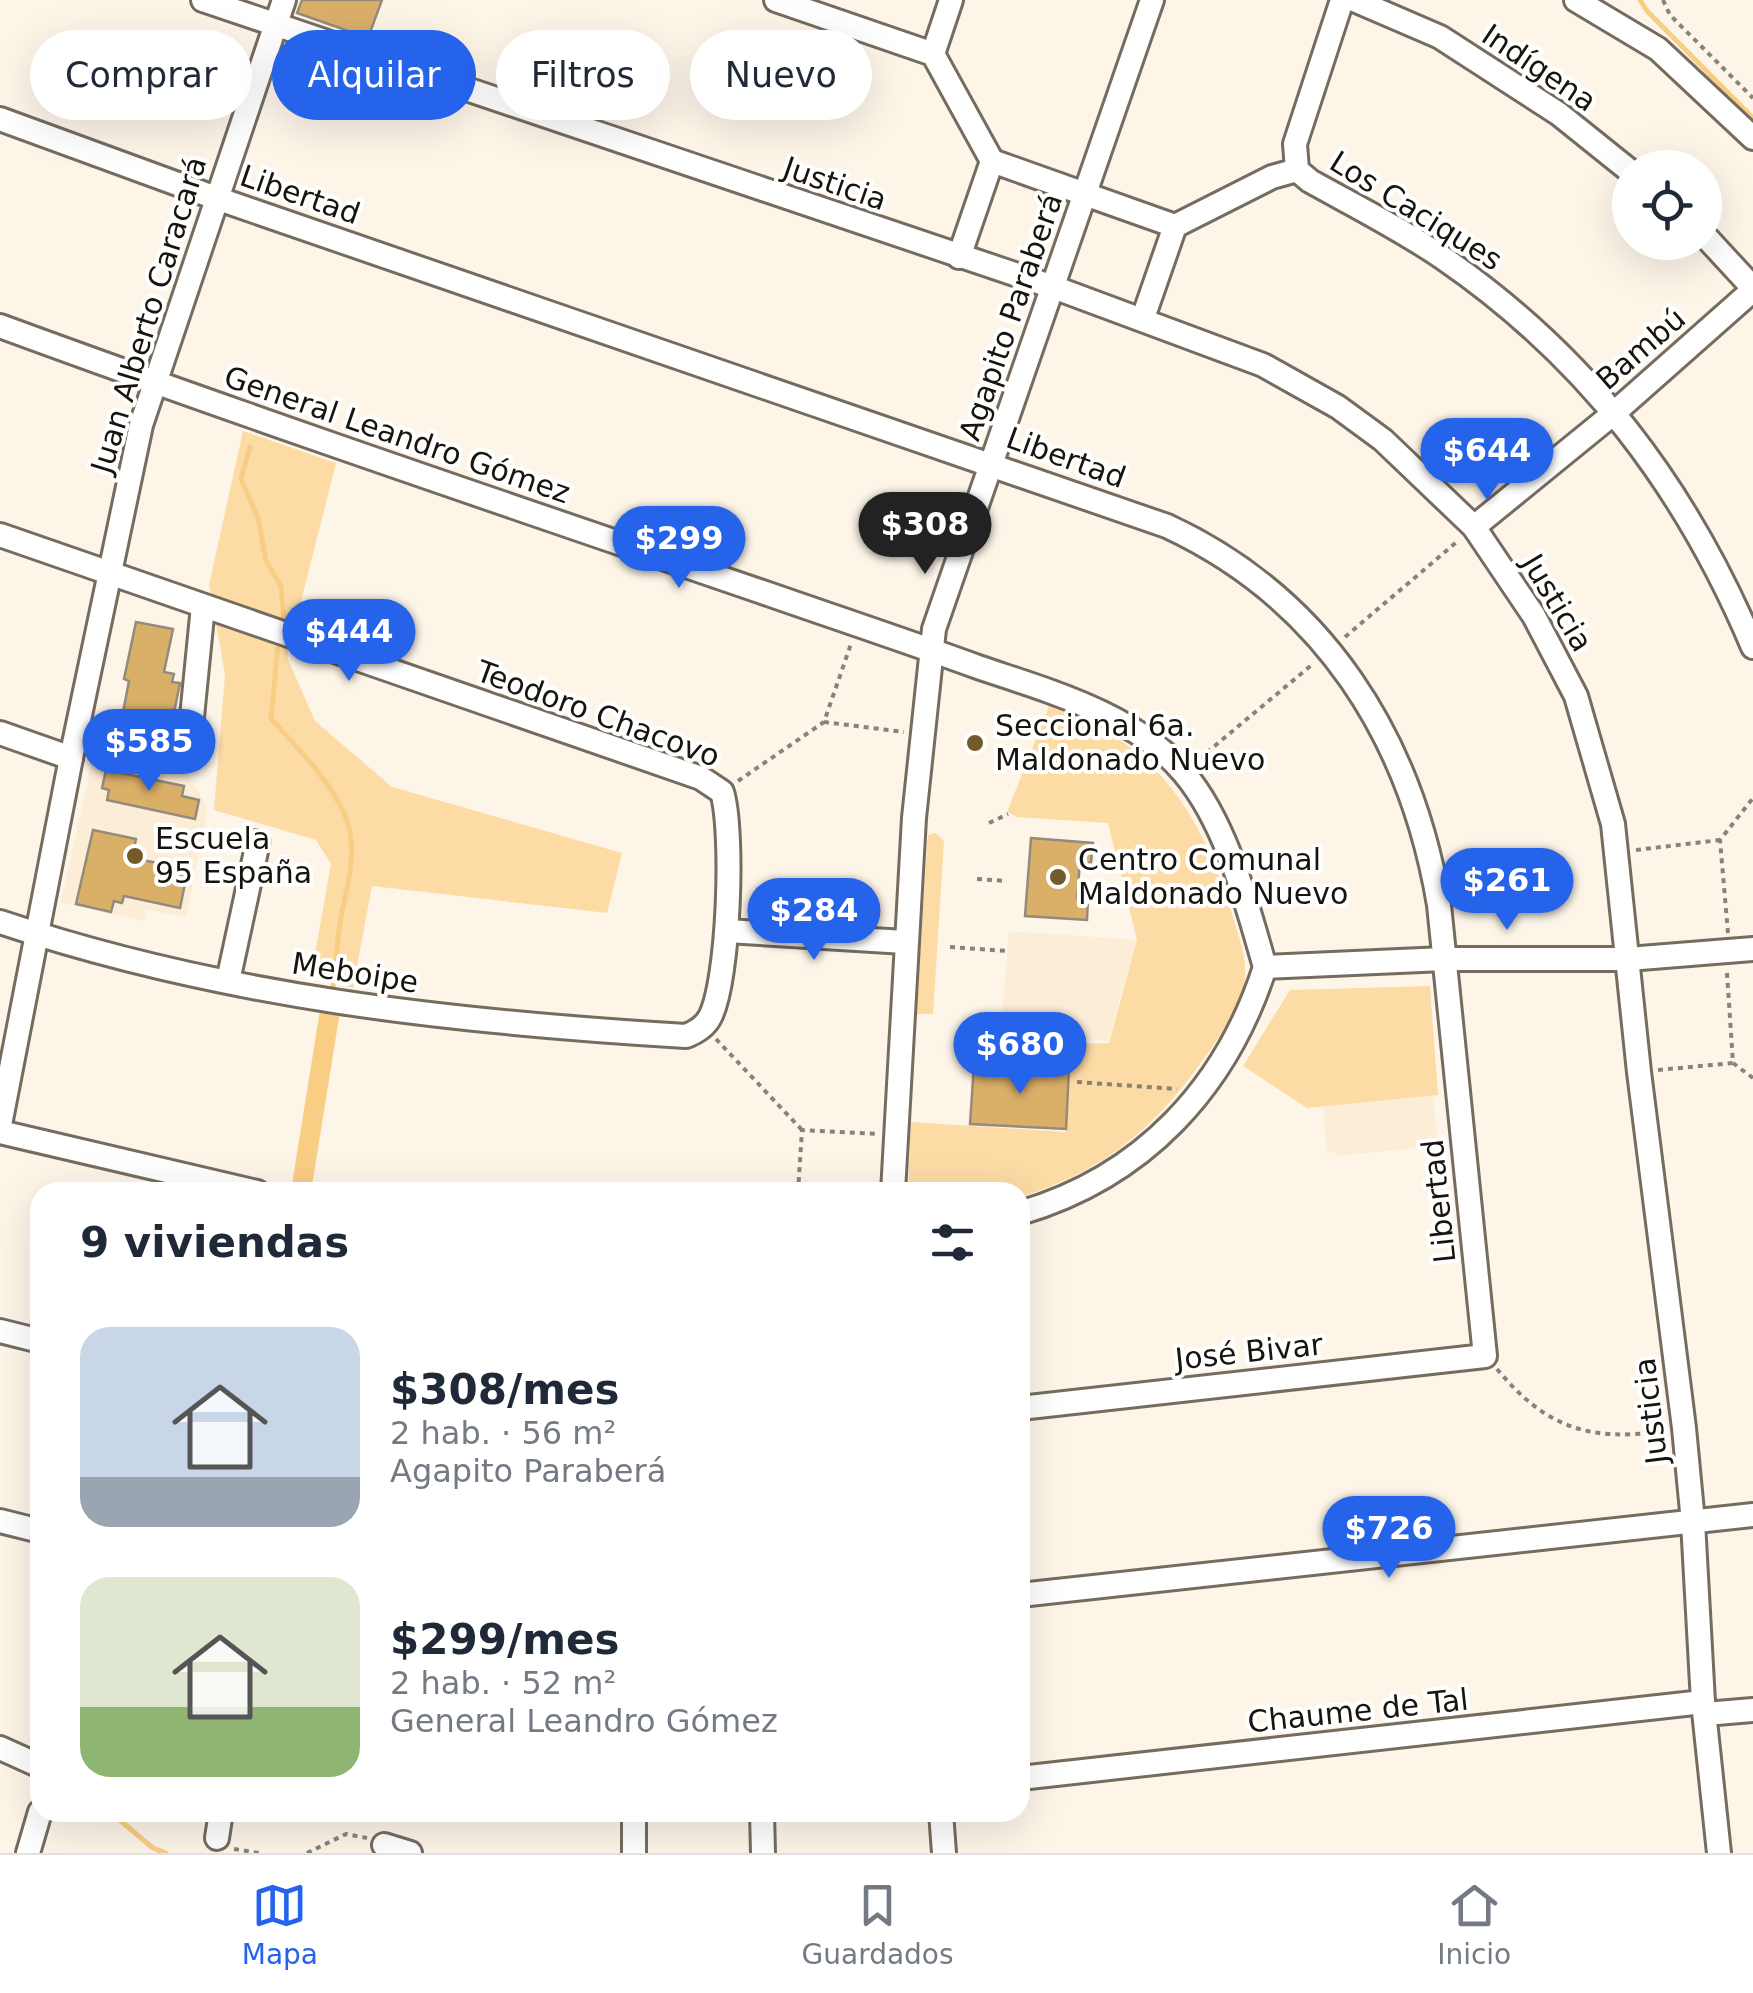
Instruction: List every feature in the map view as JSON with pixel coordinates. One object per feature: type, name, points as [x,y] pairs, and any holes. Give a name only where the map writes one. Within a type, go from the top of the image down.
[{"type":"street","name":"Justicia","points":[[203,0],[1054,287],[1263,365],[1338,407],[1383,440],[1474,527],[1534,616],[1576,696],[1602,778],[1617,852],[1639,1072],[1684,1428],[1704,1708],[1719,1853]]},
{"type":"street","name":"Juan Alberto Caracará","points":[[0,1128],[124,497],[153,382],[284,0]]},
{"type":"street","points":[[776,0],[933,54],[992,161],[1174,226]]},
{"type":"street","points":[[933,54],[951,0]]},
{"type":"street","name":"Agapito Paraberá","points":[[893,1182],[905,942],[921,734],[934,629],[1152,0]]},
{"type":"street","points":[[1143,318],[1174,226],[1296,165],[1294,144],[1342,0]]},
{"type":"street","name":"Indígena","points":[[1354,0],[1440,37],[1559,114],[1612,157]]},
{"type":"street","points":[[1576,0],[1658,50],[1753,138]]},
{"type":"street","name":"Libertad","points":[[0,119],[216,198],[1167,526],[1248,572],[1305,622],[1359,690],[1403,772],[1432,860],[1486,1356]]},
{"type":"street","points":[[959,258],[992,161]]},
{"type":"street","name":"Los Caciques","points":[[1296,165],[1310,182],[1442,256],[1556,349],[1642,448],[1708,547],[1753,647]]},
{"type":"street","points":[[1722,255],[1753,289]]},
{"type":"street","name":"Bambú","points":[[1474,527],[1614,413],[1753,289]]},
{"type":"street","name":"General Leandro Gómez","points":[[0,326],[1092,710],[1142,736],[1184,772],[1209,812],[1238,878],[1265,968]]},
{"type":"street","name":"Teodoro Chacovo","points":[[0,535],[701,778],[722,792]]},
{"type":"street","points":[[190,737],[203,606]]},
{"type":"street","points":[[0,733],[70,758]]},
{"type":"street","points":[[704,1026],[715,1005],[726,930],[728,822],[722,792]]},
{"type":"street","points":[[228,981],[258,842]]},
{"type":"street","name":"Meboipe","points":[[0,922],[176,972],[356,1007],[513,1025],[686,1036],[704,1026]]},
{"type":"street","points":[[726,930],[905,942]]},
{"type":"street","points":[[1030,1209],[1095,1184],[1135,1158],[1174,1125],[1237,1038],[1265,968],[1444,959],[1628,959],[1753,949]]},
{"type":"street","points":[[0,1128],[217,1182]]},
{"type":"street","points":[[0,1332],[30,1338]]},
{"type":"street","name":"José Bivar","points":[[1030,1407],[1486,1356]]},
{"type":"street","points":[[1030,1594],[1753,1516]]},
{"type":"street","points":[[0,1521],[30,1529]]},
{"type":"street","name":"Chaume de Tal","points":[[1030,1777],[1704,1708],[1753,1710]]},
{"type":"street","points":[[0,1748],[30,1762]]},
{"type":"street","points":[[28,1853],[37,1822]]},
{"type":"street","points":[[218,1838],[220,1822]]},
{"type":"street","points":[[634,1822],[634,1853]]},
{"type":"street","points":[[762,1822],[763,1853]]},
{"type":"street","points":[[942,1822],[944,1853]]},
{"type":"street","points":[[384,1845],[410,1853]]},
{"type":"path","points":[[1662,0],[1670,15],[1753,98]]},
{"type":"path","points":[[722,792],[824,722],[858,626]]},
{"type":"path","points":[[824,722],[921,734]]},
{"type":"path","points":[[1733,1063],[1726,952],[1729,926],[1720,840],[1753,798]]},
{"type":"path","points":[[990,822],[1008,814]]},
{"type":"path","points":[[1617,852],[1720,840]]},
{"type":"path","points":[[976,879],[1007,882]]},
{"type":"path","points":[[950,947],[1007,951]]},
{"type":"path","points":[[704,1026],[802,1130],[894,1134]]},
{"type":"path","points":[[1639,1072],[1733,1063],[1753,1078]]},
{"type":"path","points":[[1076,1082],[1186,1090]]},
{"type":"path","points":[[799,1182],[802,1130]]},
{"type":"path","points":[[1486,1356],[1534,1408],[1566,1427],[1625,1437],[1684,1428]]},
{"type":"path","points":[[307,1853],[346,1834],[384,1845]]},
{"type":"shaded area","points":[[243,431],[336,463],[287,657],[315,721],[392,787],[622,853],[607,913],[372,886],[353,988],[311,976],[331,864],[316,840],[214,810],[225,674],[209,585]]},
{"type":"shaded area","points":[[1049,706],[1118,739],[1174,791],[1200,833],[1238,932],[1244,960],[1243,989],[1226,1027],[1169,1103],[1127,1143],[1078,1174],[1030,1193],[1030,1182],[908,1182],[911,1122],[1066,1132],[1071,1044],[1109,1043],[1137,940],[1108,823],[1017,817],[1007,812]]},
{"type":"shaded area","name":"Escuela 95 España","points":[[99,728],[170,742],[208,809],[186,917],[147,910],[144,921],[61,903]]},
{"type":"shaded area","points":[[936,833],[944,841],[933,1014],[916,1014],[928,835]]},
{"type":"shaded area","points":[[1009,931],[1137,940],[1108,1041],[1001,1031]]},
{"type":"shaded area","points":[[1430,986],[1438,1095],[1307,1108],[1243,1066],[1290,990]]},
{"type":"shaded area","points":[[1433,1096],[1438,1146],[1336,1156],[1336,1152],[1327,1153],[1323,1106]]},
{"type":"building","points":[[302,0],[382,0],[371,30],[345,30],[297,13]]},
{"type":"building","points":[[136,622],[173,629],[164,672],[174,674],[172,682],[180,683],[170,732],[121,723],[129,681],[124,679]]},
{"type":"building","points":[[106,770],[184,786],[182,796],[199,800],[195,819],[107,800],[109,790],[102,788]]},
{"type":"building","points":[[93,830],[136,839],[132,858],[188,869],[180,908],[124,896],[122,903],[114,901],[111,912],[76,904]]},
{"type":"building","points":[[1031,838],[1093,843],[1091,863],[1080,862],[1077,898],[1088,899],[1087,920],[1025,916]]},
{"type":"building","points":[[974,1064],[1069,1069],[1066,1129],[970,1124]]},
{"type":"waterway","points":[[1640,0],[1753,118]]},
{"type":"waterway","points":[[250,447],[241,479],[258,518],[266,561],[281,587],[284,622]]},
{"type":"waterway","points":[[278,644],[271,719],[328,786],[343,811],[351,837],[351,864],[333,987]]},
{"type":"waterway","points":[[302,1182],[329,1017]]},
{"type":"waterway","points":[[122,1822],[153,1848],[166,1853]]},
{"type":"place","name":"Seccional 6a. Maldonado Nuevo","points":[[975,743]]},
{"type":"place","name":"Escuela 95 España","points":[[135,856]]},
{"type":"place","name":"Centro Comunal Maldonado Nuevo","points":[[1058,877]]}]
